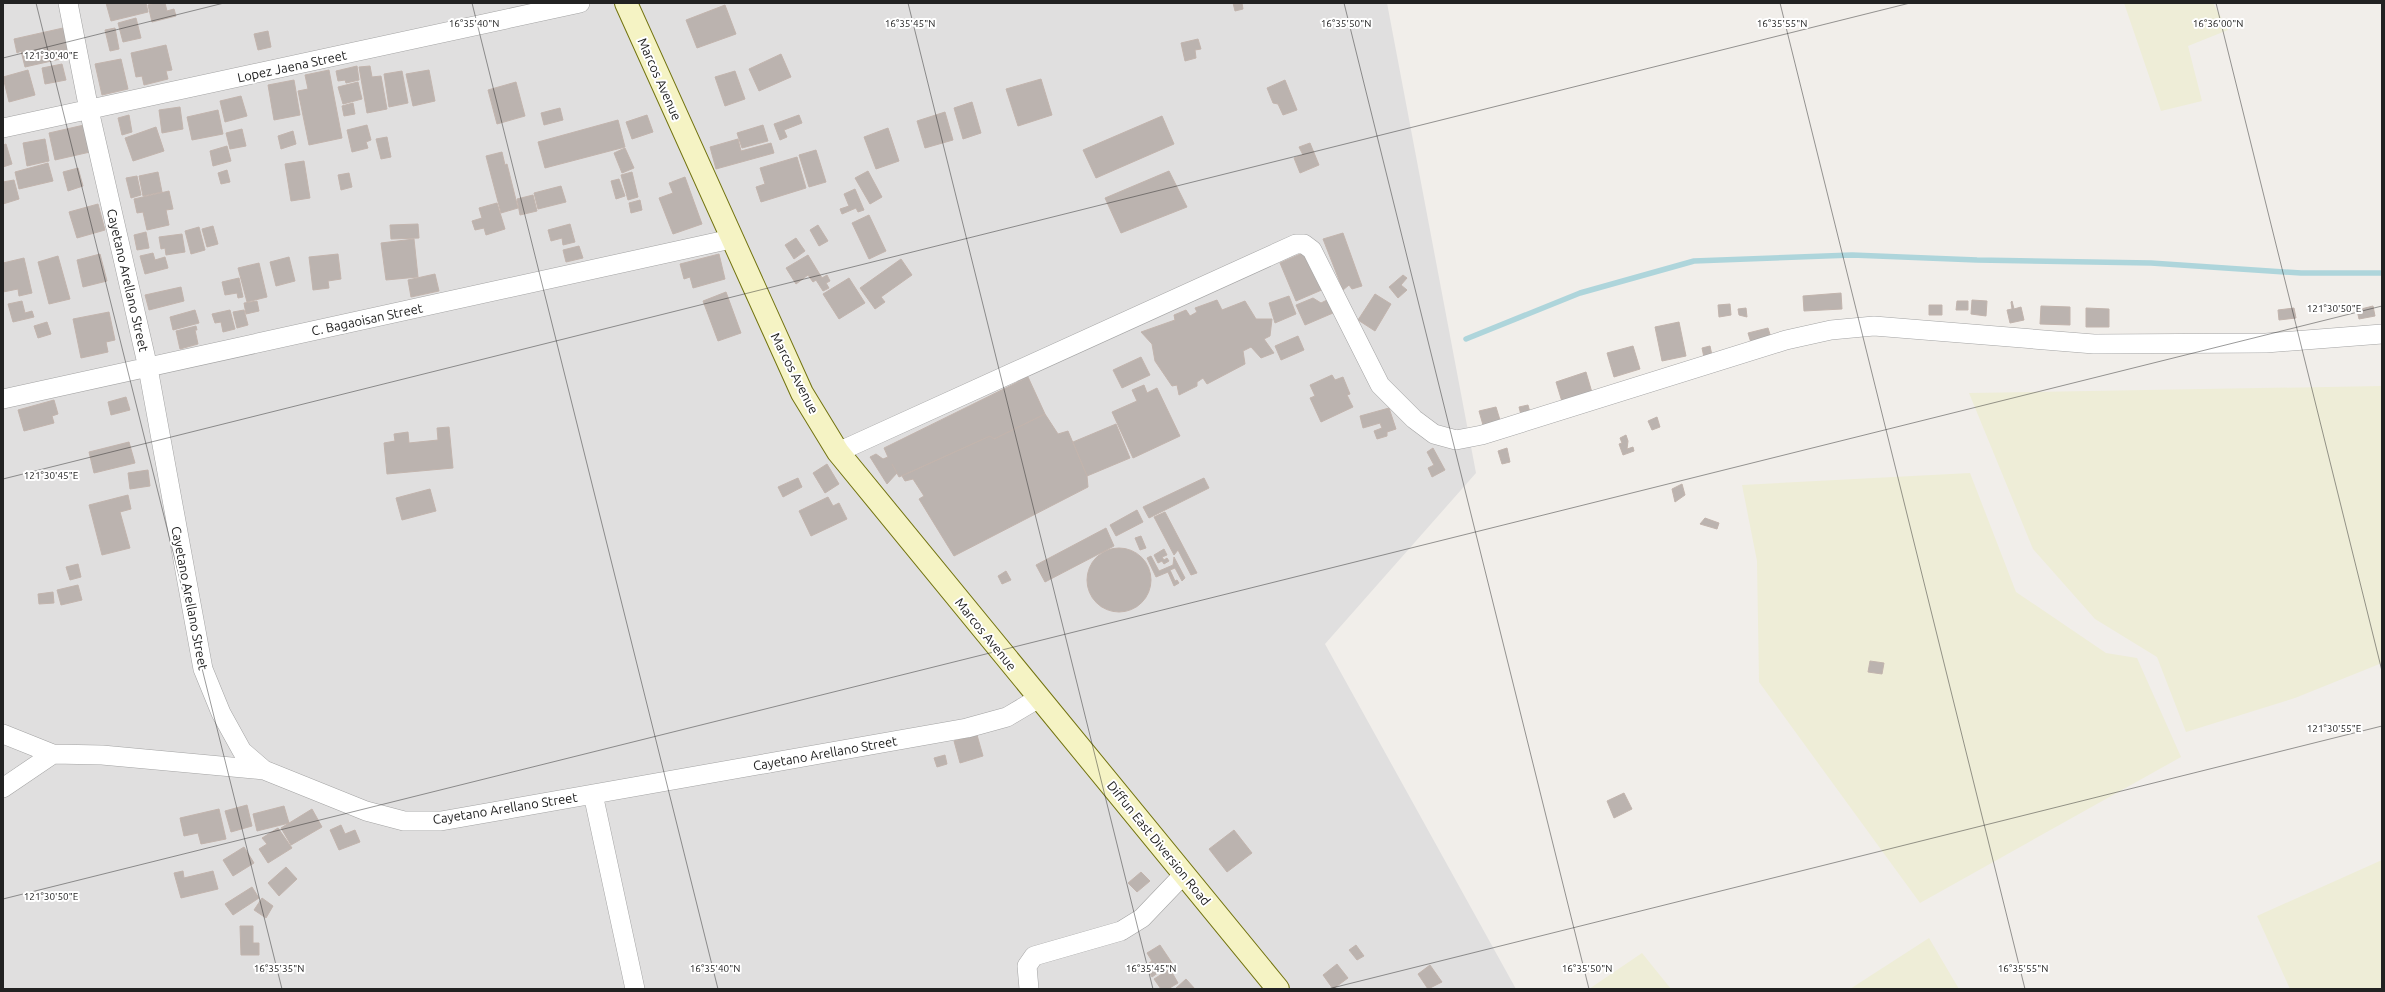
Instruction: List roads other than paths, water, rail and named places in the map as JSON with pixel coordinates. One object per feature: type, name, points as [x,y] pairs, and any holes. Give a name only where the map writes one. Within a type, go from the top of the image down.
[{"type":"main road","name":"Marcos Avenue","points":[[626,3],[731,239],[802,393],[838,452],[1039,698]]},
{"type":"main road","name":"Diffun East Diversion Road","points":[[1039,698],[1278,989]]},
{"type":"street","name":"Cayetano Arellano Street","points":[[68,3],[88,110],[148,368],[203,669],[220,713],[242,751],[264,770],[366,811],[404,821],[441,821],[966,728],[1007,717],[1039,698]]},
{"type":"street","name":"Lopez Jaena Street","points":[[3,128],[580,3]]},
{"type":"street","name":"C. Bagaoisan Street","points":[[3,399],[731,239]]},
{"type":"street","points":[[838,452],[1296,244],[1304,244],[1312,250],[1380,385],[1414,419],[1434,434],[1456,440],[1482,435],[1786,340],[1831,330],[1874,326],[2094,344],[2266,343],[2382,334]]},
{"type":"street","points":[[3,734],[53,754],[102,755],[264,770]]},
{"type":"street","points":[[3,788],[53,754]]},
{"type":"street","points":[[593,794],[635,989]]},
{"type":"street","points":[[1029,989],[1027,966],[1034,956],[1121,931],[1142,918],[1184,874]]},
{"type":"waterway","points":[[1466,339],[1580,293],[1694,261],[1852,255],[1977,260],[2151,263],[2301,273],[2382,273]]}]
